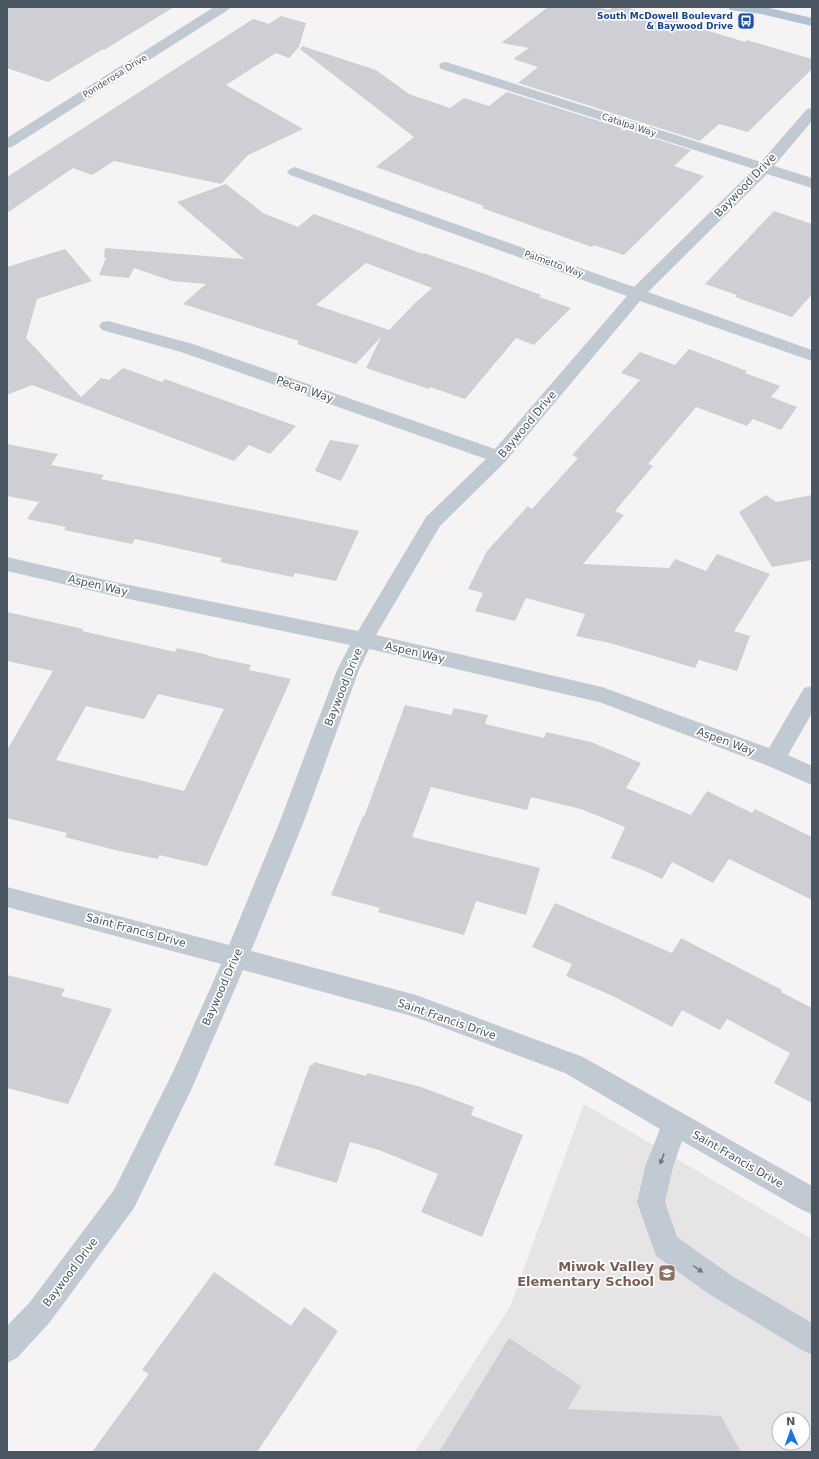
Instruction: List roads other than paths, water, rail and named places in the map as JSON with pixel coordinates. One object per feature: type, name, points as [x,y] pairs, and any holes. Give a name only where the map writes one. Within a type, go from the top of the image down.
[{"type":"main road","points":[[736,7],[761,10],[812,22]]},
{"type":"main road","points":[[736,7],[756,17],[790,25],[812,33]]},
{"type":"street","name":"Ponderosa Drive","points":[[7,144],[223,7]]},
{"type":"street","name":"Catalpa Way","points":[[446,66],[812,183]]},
{"type":"street","name":"Baywood Drive","points":[[7,1348],[40,1312],[124,1199],[183,1079],[236,957],[292,821],[348,670],[363,640],[433,522],[499,457],[638,293],[764,168],[812,112]]},
{"type":"street","name":"Palmetto Way","points":[[295,172],[812,356]]},
{"type":"street","name":"Pecan Way","points":[[108,326],[188,348],[499,457]]},
{"type":"street","name":"Aspen Way","points":[[7,564],[119,590],[363,640],[602,695],[774,759],[812,776]]},
{"type":"street","points":[[774,759],[812,694]]},
{"type":"street","name":"Saint Francis Drive","points":[[7,897],[416,1006],[574,1065],[812,1201]]},
{"type":"street","points":[[676,1123],[659,1167],[651,1202],[666,1246],[719,1284],[812,1340]]},
{"type":"place","name":"South McDowell Boulevard & Baywood Drive","points":[[746,21]]},
{"type":"place","name":"Miwok Valley Elementary School","points":[[667,1273]]}]
